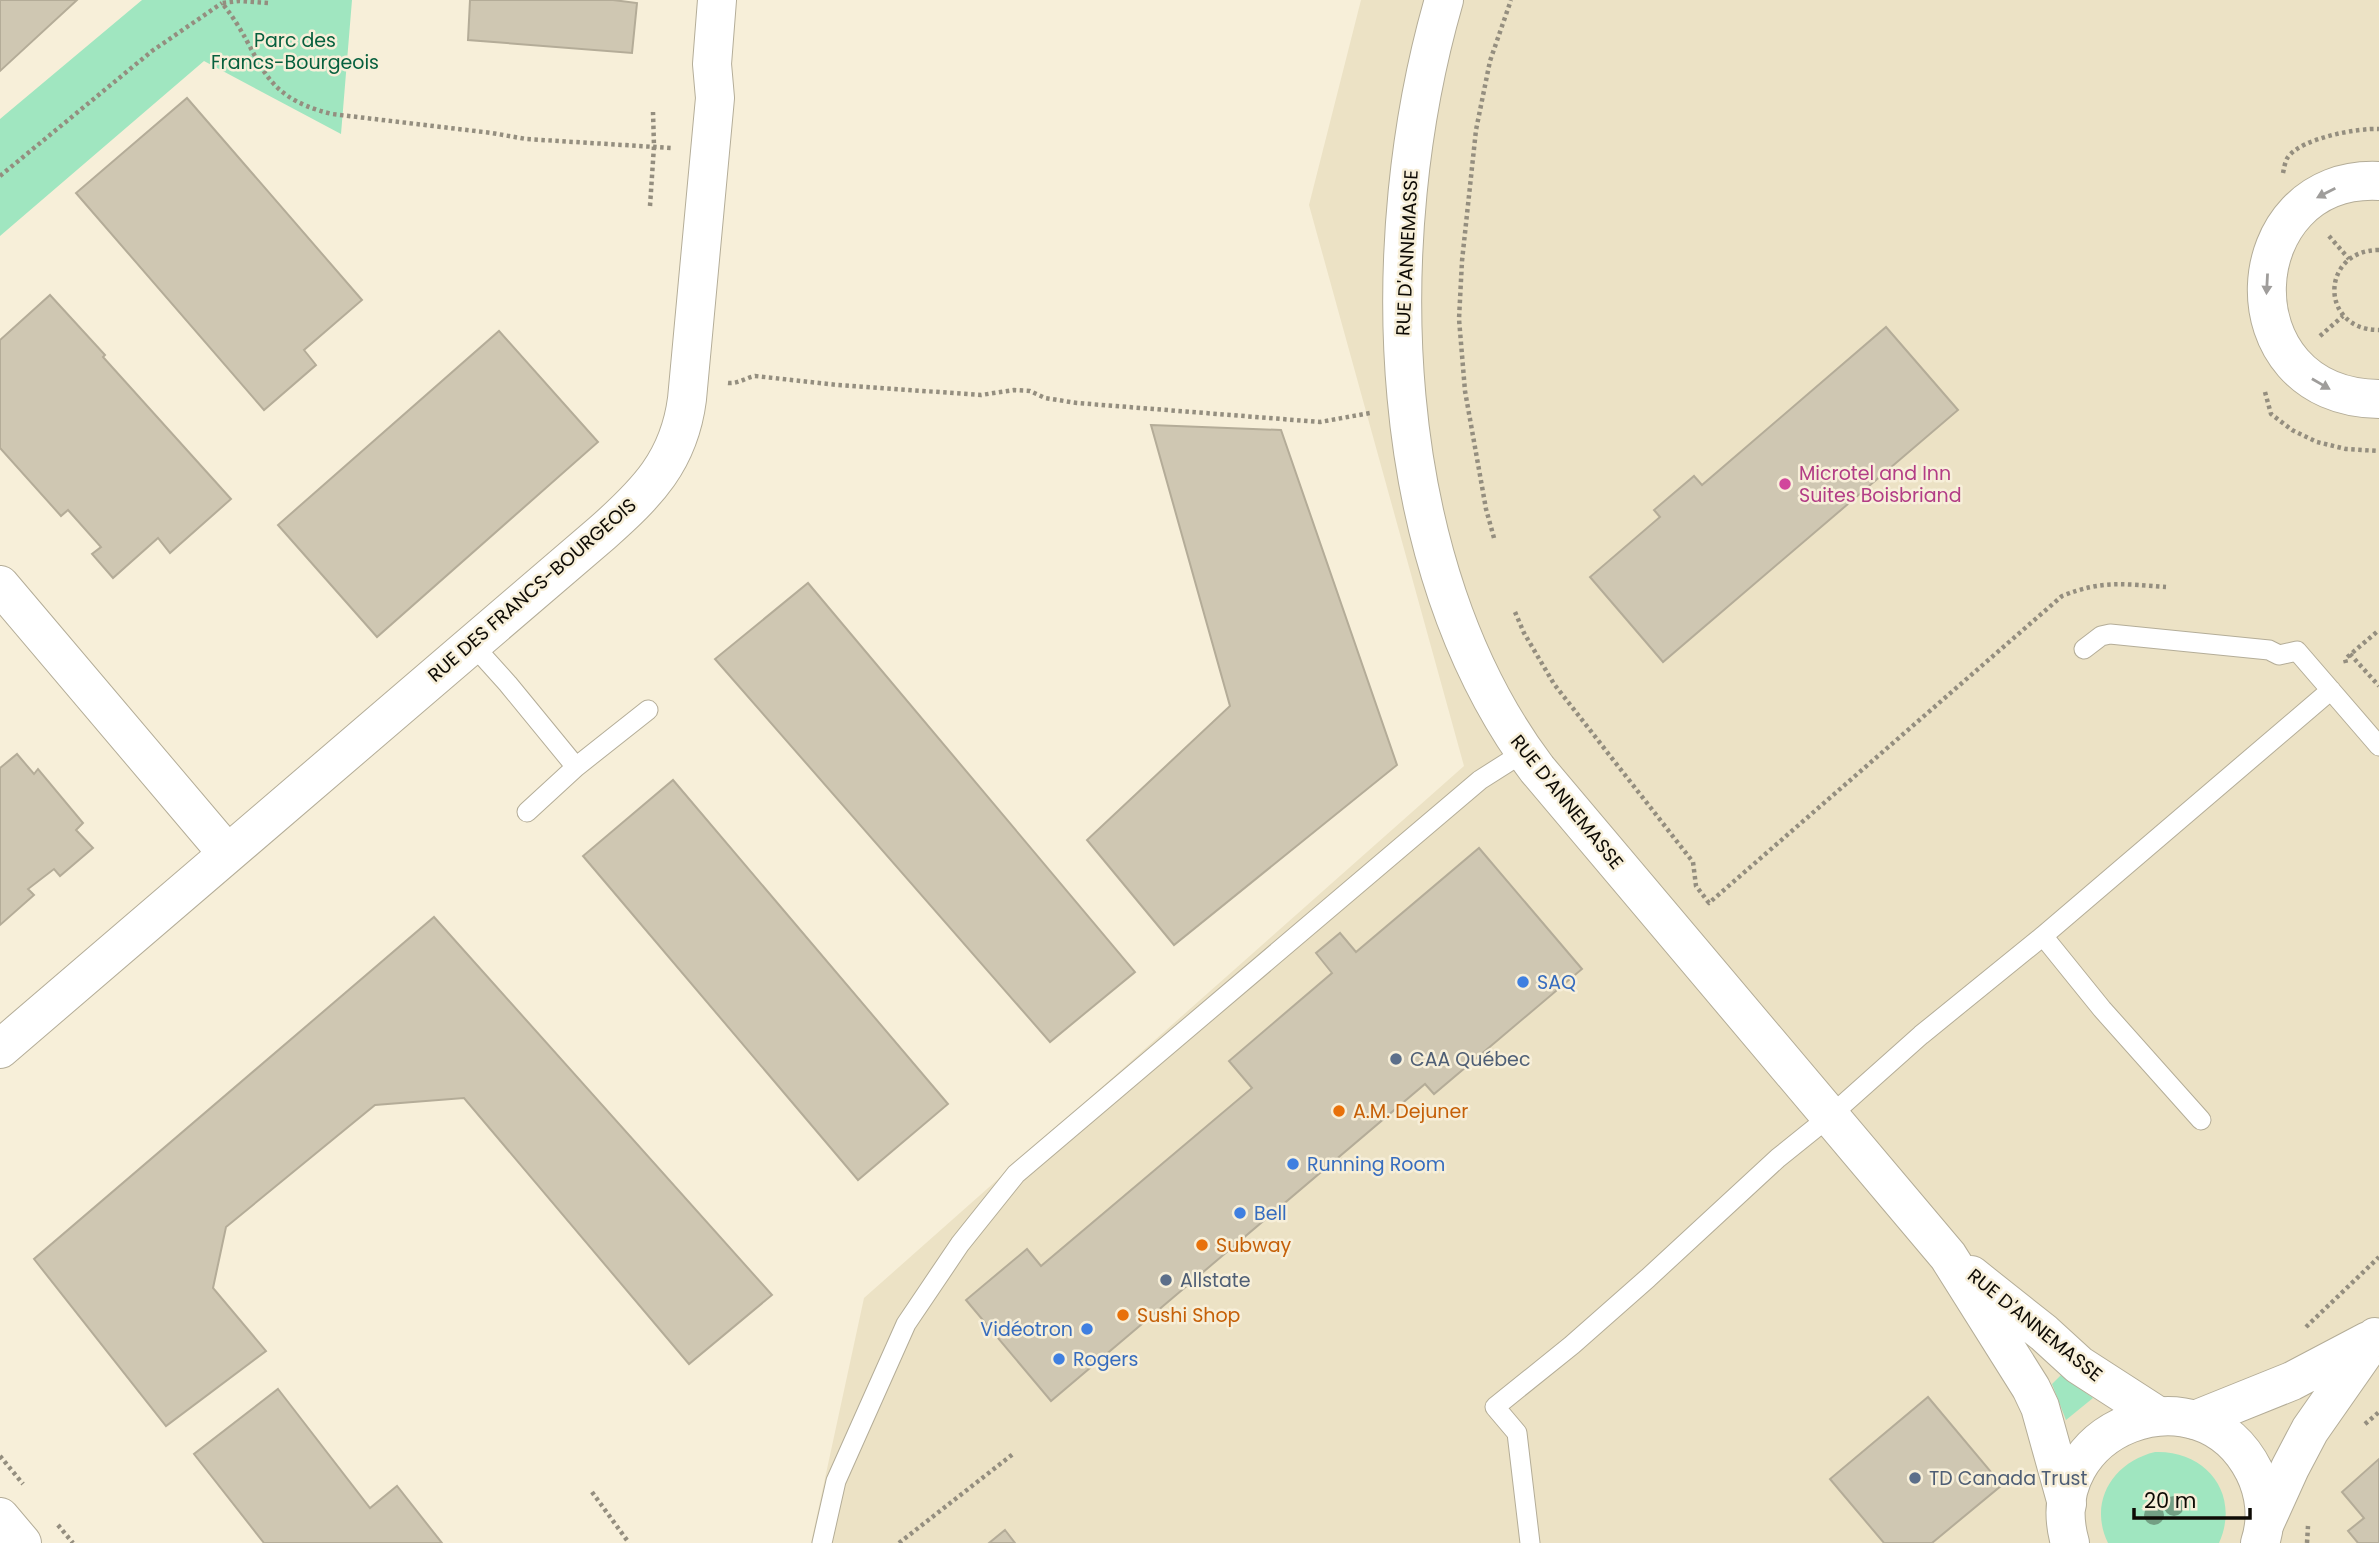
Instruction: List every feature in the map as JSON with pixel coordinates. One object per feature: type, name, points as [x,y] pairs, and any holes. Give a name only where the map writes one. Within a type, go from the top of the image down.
[{"type":"street","name":"RUE DES FRANCS-BOURGEOIS","points":[[0,1049],[628,510],[659,475],[679,438],[684,422],[715,97],[712,64],[717,0]]},
{"type":"street","name":"RUE D'ANNEMASSE","points":[[1444,0],[1427,73],[1408,190],[1402,307],[1407,411],[1426,512],[1451,603],[1480,676],[1524,752],[1948,1256],[2040,1406],[2065,1529]]},
{"type":"street","points":[[2379,181],[2338,187],[2308,203],[2276,242],[2267,273],[2266,289],[2266,304],[2273,333],[2299,368],[2335,392],[2351,397],[2379,399]]},
{"type":"street","points":[[0,585],[227,853]]},
{"type":"street","name":"RUE D'ANNEMASSE","points":[[1948,1256],[2080,1365],[2176,1418],[2214,1428],[2226,1436],[2246,1456],[2259,1481],[2265,1509],[2265,1536]]},
{"type":"street","points":[[2065,1529],[2069,1490],[2080,1465],[2107,1434],[2132,1422],[2176,1418],[2292,1381],[2377,1335]]},
{"type":"street","points":[[2265,1536],[2290,1468],[2310,1430],[2377,1335]]},
{"type":"street","points":[[0,1517],[22,1543]]},
{"type":"lane","points":[[2084,649],[2101,636],[2110,634],[2269,650],[2279,655],[2297,651],[2379,746]]},
{"type":"lane","points":[[472,644],[576,767]]},
{"type":"lane","points":[[1530,1543],[1517,1433],[1495,1407],[1572,1345],[1778,1158],[1829,1117],[1921,1035],[2043,936],[2332,690]]},
{"type":"lane","points":[[527,812],[576,767],[648,710]]},
{"type":"lane","points":[[822,1543],[836,1481],[906,1324],[960,1244],[1016,1174],[1480,780],[1524,752]]},
{"type":"lane","points":[[2043,936],[2102,1009],[2202,1120]]},
{"type":"path","points":[[1494,537],[1486,509],[1465,391],[1459,319],[1462,261],[1476,130],[1490,61],[1511,0]]},
{"type":"path","points":[[0,176],[152,51],[223,2],[268,3]]},
{"type":"path","points":[[223,2],[269,81],[280,92],[311,109],[526,139],[654,146]]},
{"type":"path","points":[[650,206],[653,112]]},
{"type":"path","points":[[2326,233],[2349,259]]},
{"type":"path","points":[[2379,250],[2364,251],[2349,259],[2338,273],[2334,286],[2335,301],[2343,316],[2357,326],[2379,330]]},
{"type":"path","points":[[2317,339],[2343,316]]},
{"type":"path","points":[[736,383],[755,376],[981,395],[1014,390],[1030,391],[1056,400],[1077,403],[1320,422],[1362,413]]},
{"type":"path","points":[[1515,612],[1554,684],[1693,862],[1696,886],[1709,903],[2062,596],[2086,586],[2106,583],[2166,587]]},
{"type":"path","points":[[2348,672],[2345,659],[2379,630]]},
{"type":"path","points":[[2350,654],[2379,686]]},
{"type":"path","points":[[2298,1336],[2379,1257]]},
{"type":"path","points":[[2358,1429],[2379,1412]]},
{"type":"path","points":[[899,1543],[1013,1454]]},
{"type":"path","points":[[592,1492],[629,1543]]},
{"type":"shaded area","points":[[1361,0],[2379,0],[2379,1543],[811,1543],[864,1298],[1464,766],[1309,205]]},
{"type":"green space","name":"Parc des Francs-Bourgeois","points":[[142,0],[352,0],[341,134],[204,61],[0,236],[0,119]]},
{"type":"green space","points":[[2061,1375],[2093,1398],[2066,1420],[2052,1384]]},
{"type":"green space","points":[[2155,1452],[2190,1458],[2214,1478],[2222,1492],[2225,1508],[2225,1525],[2219,1543],[2108,1543],[2101,1513],[2108,1486],[2116,1474],[2127,1465]]},
{"type":"building","points":[[0,0],[77,0],[0,71]]},
{"type":"building","points":[[470,0],[613,0],[637,3],[632,53],[468,40]]},
{"type":"building","points":[[187,98],[362,300],[304,350],[316,365],[264,410],[76,193]]},
{"type":"building","points":[[50,295],[231,499],[170,553],[158,538],[113,578],[92,554],[101,547],[68,510],[61,516],[0,448],[0,340]]},
{"type":"building","points":[[1886,327],[1958,410],[1663,662],[1590,577],[1660,517],[1654,510],[1694,476],[1702,485]]},
{"type":"building","points":[[499,331],[598,442],[377,637],[278,525]]},
{"type":"building","points":[[1151,425],[1281,430],[1397,765],[1174,945],[1087,840],[1230,706]]},
{"type":"building","points":[[808,583],[1135,972],[1050,1042],[715,659]]},
{"type":"building","points":[[17,754],[34,774],[38,769],[83,823],[76,830],[93,848],[60,876],[54,869],[28,889],[34,895],[0,925],[0,768]]},
{"type":"building","points":[[673,780],[948,1104],[858,1180],[583,856]]},
{"type":"building","points":[[1479,848],[1582,969],[1434,1094],[1425,1084],[1051,1401],[966,1300],[1027,1249],[1041,1266],[1252,1088],[1229,1061],[1332,973],[1316,953],[1340,933],[1356,952]]},
{"type":"building","points":[[434,917],[772,1295],[689,1364],[464,1098],[375,1105],[226,1227],[213,1288],[266,1351],[166,1426],[34,1259]]},
{"type":"building","points":[[278,1389],[370,1508],[397,1486],[442,1543],[264,1543],[194,1454]]},
{"type":"building","points":[[1928,1397],[2002,1485],[1932,1543],[1884,1543],[1830,1479]]},
{"type":"building","points":[[2379,1459],[2379,1543],[2358,1543],[2348,1531],[2364,1518],[2342,1492]]},
{"type":"building","points":[[1005,1530],[1015,1543],[989,1543]]},
{"type":"place","name":"Microtel and Inn Suites Boisbriand","points":[[1785,484]]},
{"type":"place","name":"SAQ","points":[[1523,982]]},
{"type":"place","name":"CAA Québec","points":[[1396,1059]]},
{"type":"place","name":"A.M. Dejuner","points":[[1339,1111]]},
{"type":"place","name":"Running Room","points":[[1293,1164]]},
{"type":"place","name":"Bell","points":[[1240,1213]]},
{"type":"place","name":"Subway","points":[[1202,1245]]},
{"type":"place","name":"Allstate","points":[[1166,1280]]},
{"type":"place","name":"Sushi Shop","points":[[1123,1315]]},
{"type":"place","name":"Vidéotron","points":[[1087,1329]]},
{"type":"place","name":"Rogers","points":[[1059,1359]]},
{"type":"place","name":"TD Canada Trust","points":[[1915,1478]]}]
